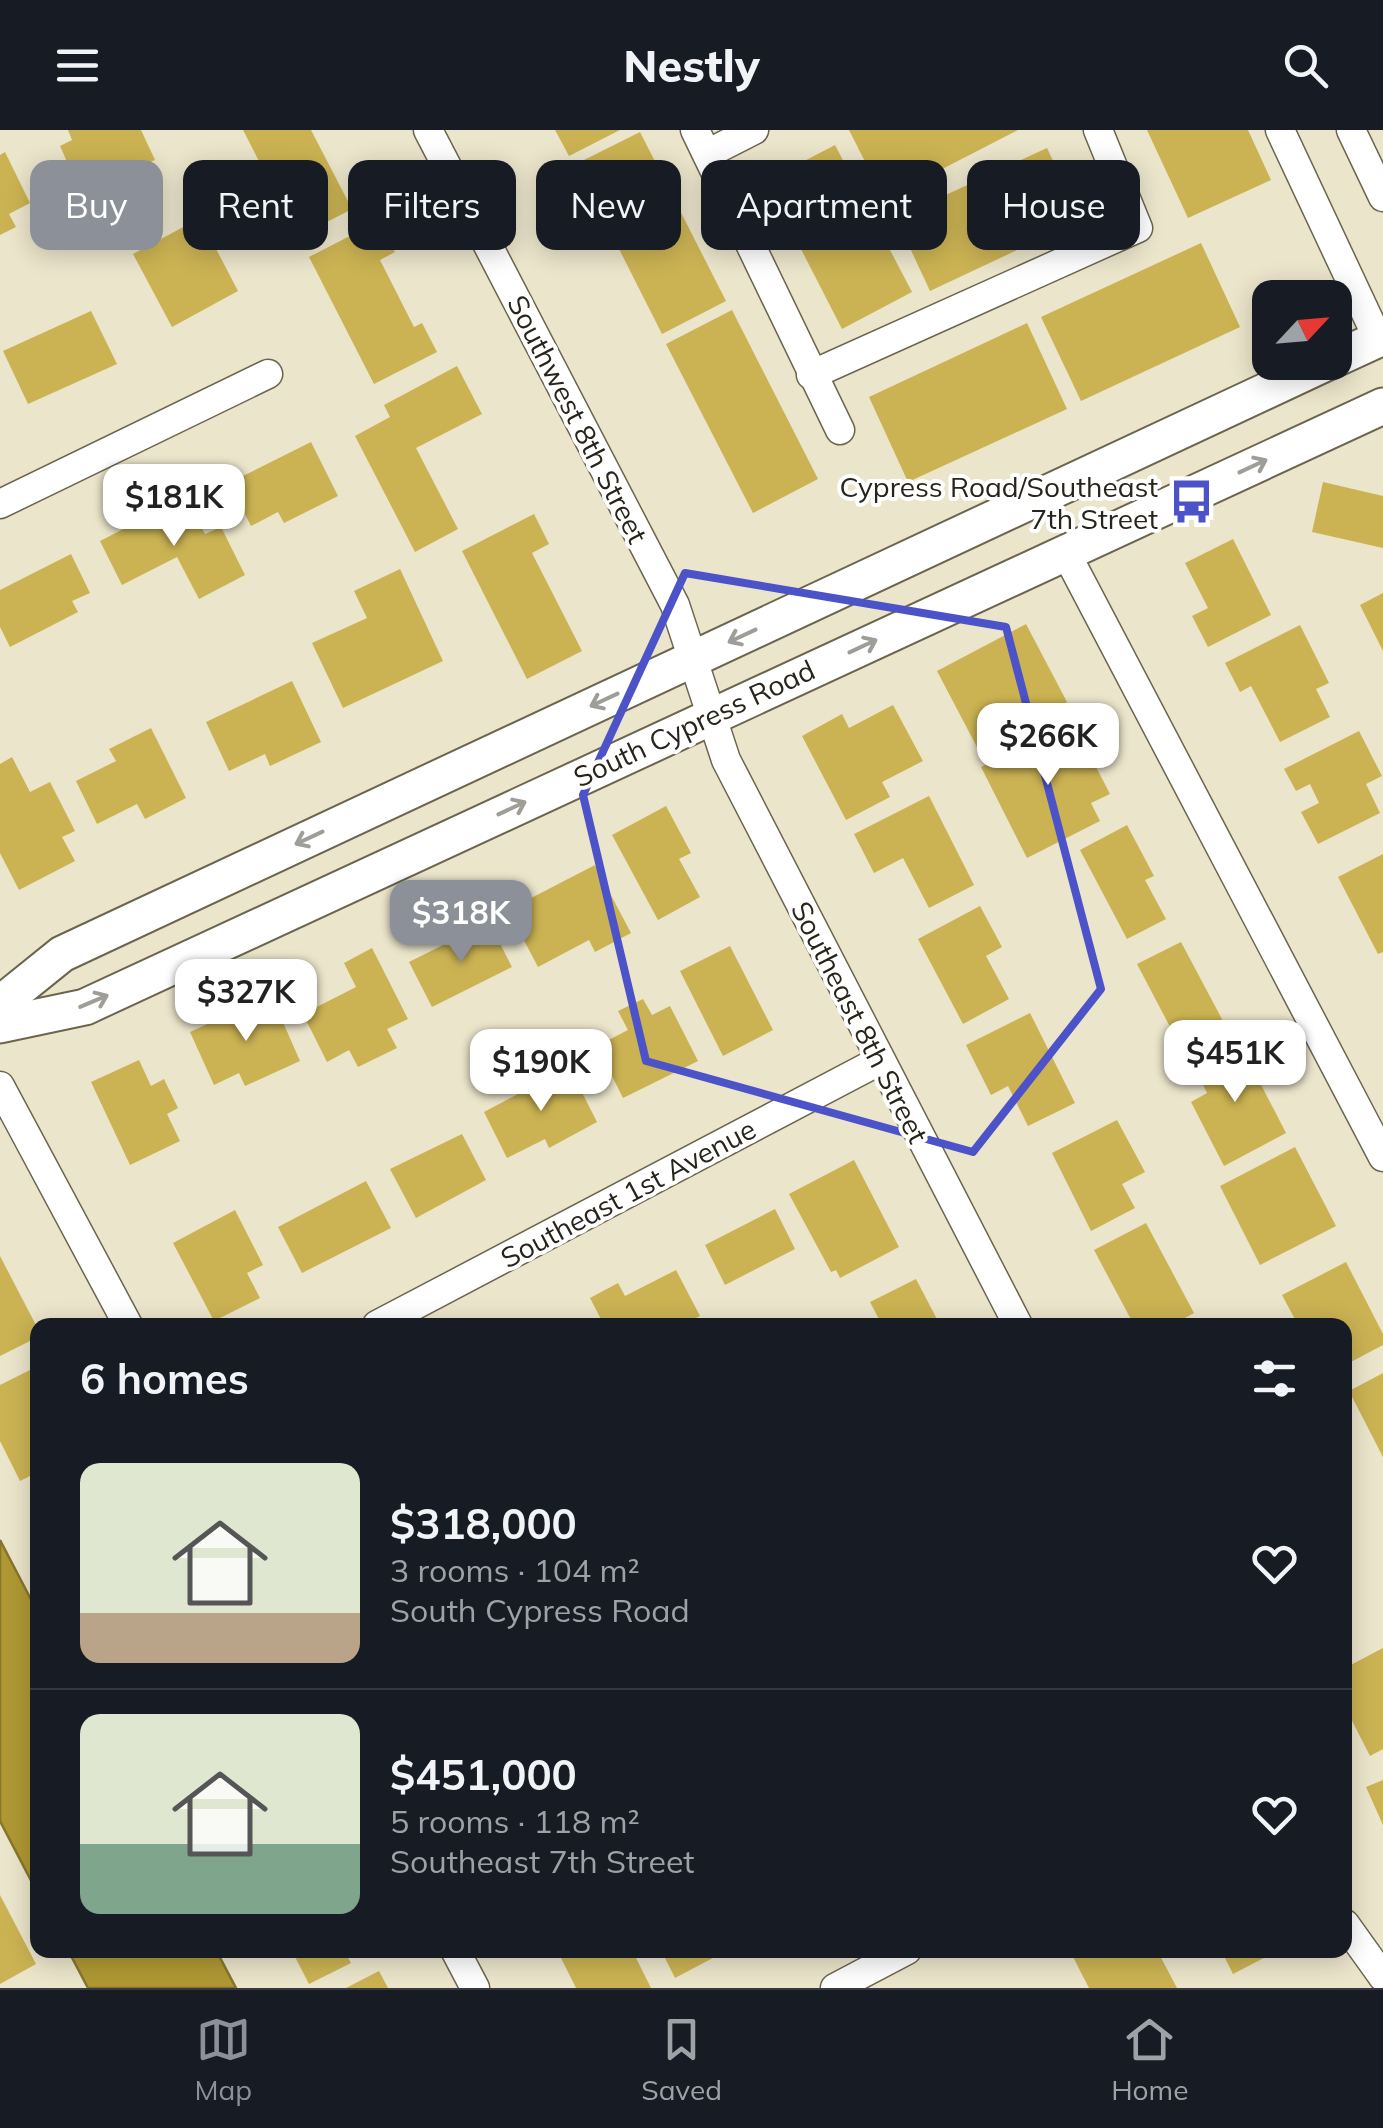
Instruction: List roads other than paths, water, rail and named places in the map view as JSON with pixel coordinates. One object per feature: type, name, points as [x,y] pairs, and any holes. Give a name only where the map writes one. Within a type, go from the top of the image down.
[{"type":"street","name":"Southwest 8th Street","points":[[428,130],[675,606],[710,716]]},
{"type":"street","points":[[754,130],[701,142],[840,430]]},
{"type":"street","points":[[811,376],[1138,228],[1098,130]]},
{"type":"street","points":[[1280,130],[1380,338],[1352,351]]},
{"type":"street","points":[[1352,130],[1383,197]]},
{"type":"street","points":[[0,504],[268,374]]},
{"type":"street","points":[[0,1004],[62,954],[1290,380]]},
{"type":"street","name":"South Cypress Road","points":[[0,1025],[85,1006],[1383,406]]},
{"type":"street","points":[[1066,553],[1383,1157]]},
{"type":"street","name":"Southeast 8th Street","points":[[710,716],[726,760],[1014,1318]]},
{"type":"street","name":"Southeast 1st Avenue","points":[[390,1318],[879,1061]]},
{"type":"street","points":[[0,1086],[124,1318]]},
{"type":"street","points":[[1352,1934],[1383,1976]]},
{"type":"street","points":[[459,1958],[475,1988]]},
{"type":"street","points":[[835,1988],[892,1958]]},
{"type":"place","name":"Cypress Road/Southeast 7th Street","points":[[1191,502]]}]
